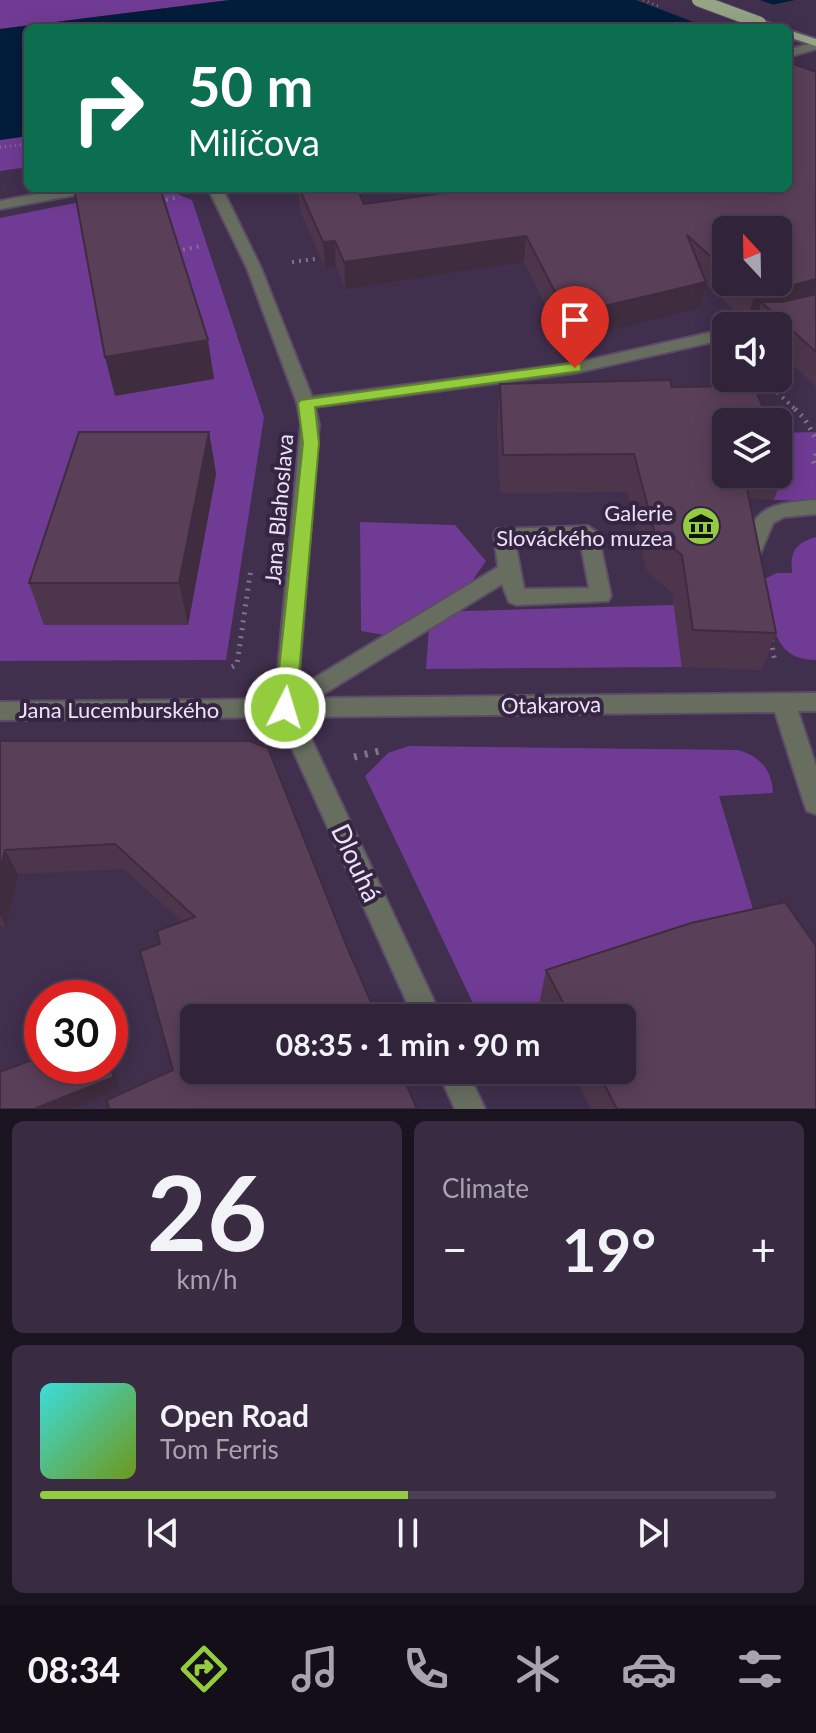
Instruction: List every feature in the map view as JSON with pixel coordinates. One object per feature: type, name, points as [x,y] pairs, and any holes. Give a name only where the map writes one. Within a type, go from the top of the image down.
[{"type":"main road","points":[[698,0],[763,24]]},
{"type":"main road","points":[[792,35],[816,44]]},
{"type":"street","points":[[792,53],[816,44]]},
{"type":"street","points":[[0,205],[70,192]]},
{"type":"street","name":"Jana Blahoslava","points":[[217,192],[254,268],[306,403],[311,443],[285,708]]},
{"type":"street","points":[[306,403],[575,368],[712,337]]},
{"type":"street","points":[[753,549],[757,525],[769,515],[787,508],[816,507]]},
{"type":"street","points":[[588,533],[601,596],[516,597],[509,570],[504,534],[588,533]]},
{"type":"street","points":[[285,708],[349,665],[509,570]]},
{"type":"street","points":[[783,701],[816,803]]},
{"type":"street","name":"Otakarova","points":[[285,708],[816,702]]},
{"type":"street","name":"Jana Lucemburského","points":[[0,711],[285,708]]},
{"type":"street","name":"Dlouhá","points":[[285,708],[422,1004]]},
{"type":"street","points":[[458,1084],[470,1109]]},
{"type":"path","points":[[0,147],[24,144]]},
{"type":"path","points":[[169,252],[214,244]]},
{"type":"path","points":[[777,392],[804,418],[816,439]]},
{"type":"path","points":[[816,454],[813,460],[816,469]]},
{"type":"path","points":[[227,670],[237,664],[253,556]]},
{"type":"path","points":[[768,625],[783,701]]},
{"type":"shaded area","points":[[0,0],[229,0],[24,24],[0,29]]},
{"type":"shaded area","points":[[24,137],[24,168],[0,171],[0,140]]},
{"type":"shaded area","points":[[130,192],[178,192],[192,200],[264,417],[226,660],[0,661],[0,218]]},
{"type":"shaded area","points":[[816,432],[816,501],[772,500],[775,488],[792,488],[792,433]]},
{"type":"shaded area","points":[[360,522],[455,525],[486,561],[468,587],[408,639],[361,631]]},
{"type":"shaded area","points":[[816,537],[816,660],[789,653],[781,644],[772,621],[765,579],[776,573],[792,573],[795,549]]},
{"type":"shaded area","points":[[674,605],[682,667],[426,669],[430,612]]},
{"type":"shaded area","points":[[409,746],[738,750],[753,756],[767,771],[773,793],[719,796],[758,926],[551,1004],[473,1004],[365,776],[388,753]]},
{"type":"water","points":[[230,0],[795,0],[684,24],[40,24]]},
{"type":"water","points":[[24,26],[24,137],[0,140],[0,29]]},
{"type":"pier","points":[[636,0],[760,0],[780,7],[705,24]]},
{"type":"building","points":[[792,63],[816,72],[816,279],[792,286],[792,216],[712,216],[712,258],[687,235],[706,282],[567,315],[526,236],[344,262],[335,241],[323,242],[301,192],[359,192],[364,204],[451,192],[792,192]]},
{"type":"building","points":[[75,192],[161,192],[208,340],[105,357]]},
{"type":"building","points":[[816,294],[816,352],[792,330],[792,312],[772,312],[761,302],[782,302]]},
{"type":"building","points":[[670,380],[672,387],[712,387],[712,392],[756,392],[763,408],[712,408],[712,488],[747,488],[776,633],[693,630],[682,555],[655,534],[634,454],[503,455],[500,384]]},
{"type":"building","points":[[79,432],[209,432],[179,583],[29,583]]},
{"type":"building","points":[[0,741],[250,741],[268,748],[372,1004],[180,1004],[180,1084],[406,1084],[417,1109],[109,1109],[107,1100],[173,1070],[140,951],[160,944],[157,931],[195,917],[115,844],[5,850],[0,870]]},
{"type":"building","points":[[785,902],[816,946],[816,1109],[617,1109],[604,1084],[636,1084],[636,1004],[564,1004],[546,970],[691,923]]},
{"type":"building","points":[[24,1063],[24,1084],[96,1084],[34,1109],[0,1109],[0,1072]]},
{"type":"place","name":"Galerie Slováckého muzea","points":[[701,526]]},
{"type":"route","points":[[285,708],[311,443],[306,403],[575,368]]}]
